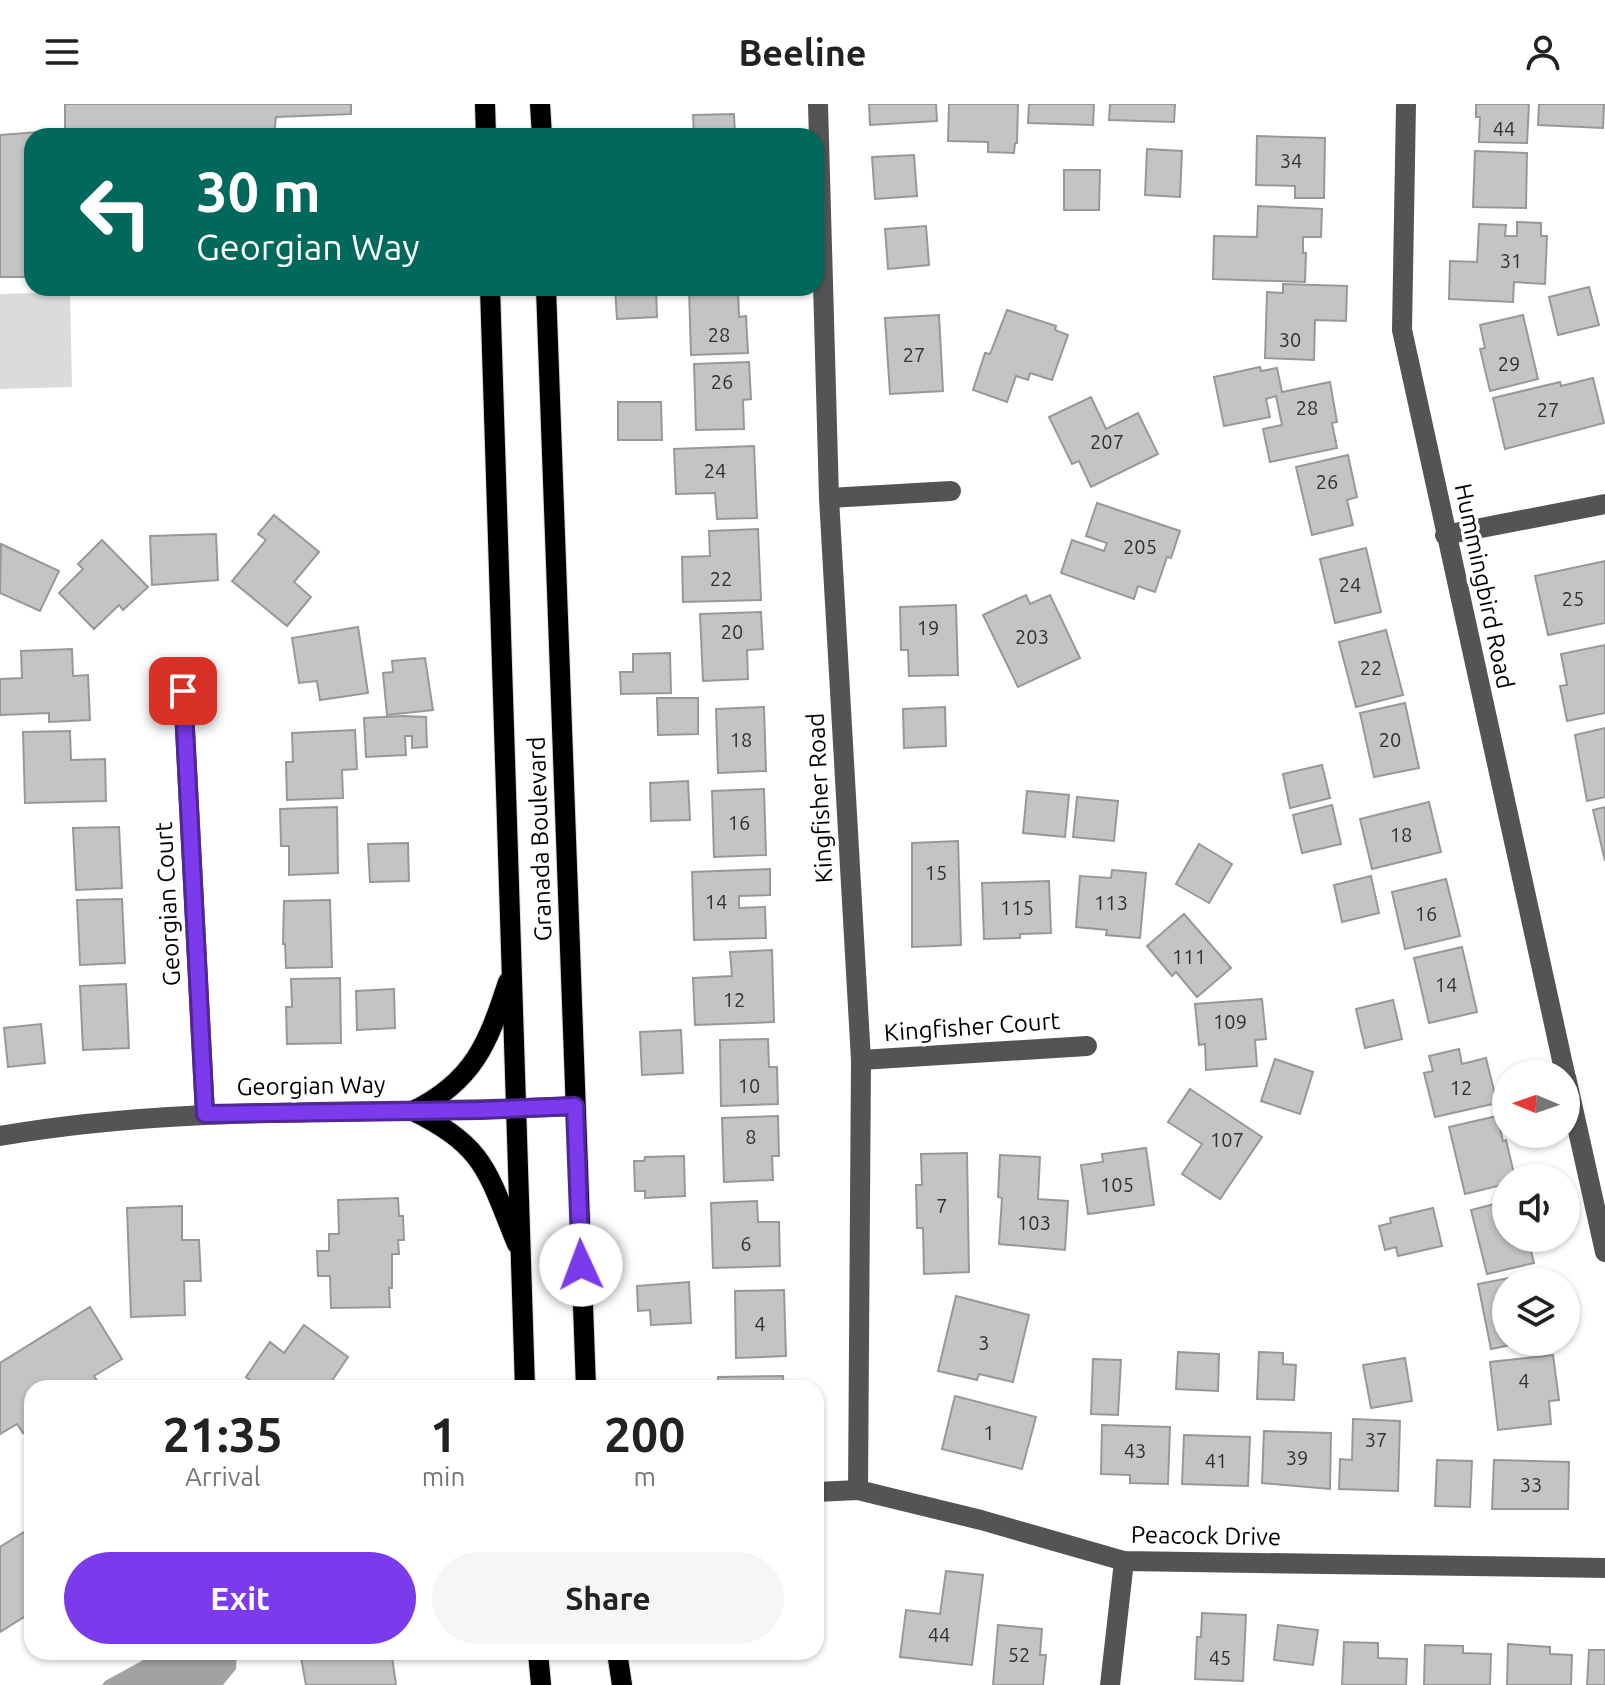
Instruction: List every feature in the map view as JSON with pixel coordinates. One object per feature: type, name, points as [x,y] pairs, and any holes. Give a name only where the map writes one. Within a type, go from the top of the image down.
[{"type":"main road","points":[[485,104],[486,128]]},
{"type":"main road","points":[[540,104],[542,128]]},
{"type":"main road","name":"Granada Boulevard","points":[[490,296],[525,1380]]},
{"type":"main road","name":"Granada Boulevard","points":[[546,296],[586,1380]]},
{"type":"main road","points":[[413,1111],[446,1093],[480,1054],[512,970]]},
{"type":"main road","points":[[413,1111],[459,1137],[482,1163],[521,1255]]},
{"type":"main road","points":[[539,1660],[541,1685]]},
{"type":"main road","points":[[618,1660],[622,1685]]},
{"type":"street","name":"Kingfisher Road","points":[[818,104],[819,128]]},
{"type":"street","name":"Hummingbird Road","points":[[1406,104],[1402,330],[1562,1060]]},
{"type":"street","name":"Kingfisher Road","points":[[823,296],[829,498],[861,1060],[858,1490]]},
{"type":"street","points":[[829,498],[951,491]]},
{"type":"street","points":[[1445,535],[1605,504]]},
{"type":"street","name":"Georgian Court","points":[[183,691],[205,1114]]},
{"type":"street","name":"Kingfisher Court","points":[[861,1060],[1087,1046]]},
{"type":"street","name":"Georgian Way","points":[[0,1136],[205,1114],[575,1106]]},
{"type":"street","name":"Hummingbird Road","points":[[1580,1139],[1605,1252]]},
{"type":"street","name":"Peacock Drive","points":[[824,1492],[858,1490],[981,1520],[1124,1561],[1605,1568]]},
{"type":"street","points":[[1110,1685],[1124,1561]]},
{"type":"shaded area","points":[[0,294],[70,296],[72,387],[0,389]]},
{"type":"shaded area","points":[[143,1660],[237,1660],[236,1669],[223,1685],[102,1685]]},
{"type":"building","points":[[65,104],[351,104],[351,114],[276,117],[275,128],[65,128]]},
{"type":"building","points":[[869,104],[936,104],[937,121],[870,125]]},
{"type":"building","points":[[949,104],[1018,104],[1014,153],[988,152],[988,142],[948,141]]},
{"type":"building","points":[[1029,104],[1094,104],[1093,125],[1028,123]]},
{"type":"building","points":[[1110,104],[1175,104],[1174,122],[1109,120]]},
{"type":"building","points":[[1476,104],[1529,104],[1527,143],[1479,142],[1480,117],[1476,117]]},
{"type":"building","points":[[1539,104],[1604,104],[1603,128],[1538,125]]},
{"type":"building","points":[[734,114],[735,128],[694,128],[693,115]]},
{"type":"building","points":[[24,133],[24,277],[0,277],[0,135]]},
{"type":"building","points":[[1257,136],[1325,138],[1324,198],[1295,198],[1295,186],[1256,185]]},
{"type":"building","points":[[1147,149],[1182,151],[1180,197],[1145,195]]},
{"type":"building","points":[[1475,151],[1527,153],[1526,208],[1473,207]]},
{"type":"building","points":[[914,155],[917,196],[875,199],[872,157]]},
{"type":"building","points":[[1064,170],[1100,170],[1099,210],[1064,210]]},
{"type":"building","points":[[1258,206],[1322,209],[1321,237],[1303,237],[1305,282],[1213,279],[1214,236],[1257,237]]},
{"type":"building","points":[[1517,222],[1541,223],[1541,236],[1547,236],[1545,284],[1514,282],[1513,302],[1449,299],[1450,261],[1477,262],[1479,224],[1506,225],[1505,236],[1517,236]]},
{"type":"building","points":[[926,226],[929,265],[888,269],[885,229]]},
{"type":"building","points":[[1283,284],[1347,286],[1346,321],[1315,320],[1314,360],[1265,358],[1267,292],[1283,293]]},
{"type":"building","points":[[1589,287],[1599,325],[1558,335],[1549,297]]},
{"type":"building","points":[[616,296],[656,296],[657,317],[617,319]]},
{"type":"building","points":[[689,296],[738,296],[739,317],[746,316],[748,353],[691,355]]},
{"type":"building","points":[[1007,310],[1056,326],[1055,330],[1068,335],[1052,380],[1030,373],[1028,380],[1016,376],[1007,402],[973,390],[985,353],[990,354]]},
{"type":"building","points":[[939,315],[943,391],[890,394],[885,318]]},
{"type":"building","points":[[1523,315],[1538,379],[1490,391],[1480,349],[1485,348],[1480,325]]},
{"type":"building","points":[[749,362],[751,399],[743,400],[744,429],[696,430],[694,364]]},
{"type":"building","points":[[1260,367],[1261,371],[1277,368],[1282,392],[1330,382],[1337,422],[1332,423],[1337,448],[1270,462],[1263,429],[1282,425],[1276,396],[1266,399],[1270,417],[1224,426],[1214,377]]},
{"type":"building","points":[[1593,378],[1604,423],[1505,449],[1493,398],[1560,382],[1561,386]]},
{"type":"building","points":[[1091,397],[1106,429],[1138,413],[1158,454],[1091,487],[1079,461],[1072,464],[1049,417]]},
{"type":"building","points":[[618,402],[661,402],[662,440],[618,440]]},
{"type":"building","points":[[754,446],[757,518],[717,519],[715,493],[676,494],[674,449]]},
{"type":"building","points":[[1348,455],[1357,497],[1347,500],[1353,525],[1312,535],[1296,467]]},
{"type":"building","points":[[1097,503],[1180,531],[1155,592],[1138,586],[1134,599],[1061,573],[1072,540],[1104,551],[1107,543],[1086,536]]},
{"type":"building","points":[[274,515],[319,552],[294,582],[311,597],[287,626],[232,581],[266,540],[258,534]]},
{"type":"building","points":[[758,529],[761,600],[683,602],[682,557],[710,556],[709,531]]},
{"type":"building","points":[[216,534],[218,580],[152,585],[150,536]]},
{"type":"building","points":[[102,540],[148,587],[123,610],[119,605],[94,629],[59,593],[83,569],[78,564]]},
{"type":"building","points":[[1,544],[59,571],[40,611],[0,593]]},
{"type":"building","points":[[1366,548],[1381,612],[1335,623],[1320,559]]},
{"type":"building","points":[[1605,561],[1605,623],[1548,635],[1535,576]]},
{"type":"building","points":[[1026,595],[1030,604],[1050,595],[1080,658],[1018,687],[983,615]]},
{"type":"building","points":[[956,605],[958,675],[909,676],[908,650],[901,650],[900,607]]},
{"type":"building","points":[[761,612],[763,649],[747,650],[748,679],[703,681],[700,614]]},
{"type":"building","points":[[358,627],[368,693],[320,700],[317,681],[299,683],[292,638]]},
{"type":"building","points":[[1386,630],[1403,695],[1356,707],[1339,642]]},
{"type":"building","points":[[1605,645],[1605,713],[1567,721],[1560,686],[1567,685],[1561,654]]},
{"type":"building","points":[[72,649],[73,676],[88,675],[90,720],[49,722],[49,713],[0,715],[0,679],[22,678],[21,651]]},
{"type":"building","points":[[670,653],[671,693],[621,694],[620,672],[633,672],[633,654]]},
{"type":"building","points":[[425,658],[433,710],[387,715],[383,673],[393,672],[392,661]]},
{"type":"building","points":[[657,698],[698,698],[698,734],[658,735]]},
{"type":"building","points":[[1405,703],[1419,768],[1374,777],[1360,713]]},
{"type":"building","points":[[764,707],[766,771],[718,773],[716,709]]},
{"type":"building","points":[[945,707],[946,746],[904,748],[903,709]]},
{"type":"building","points":[[426,717],[427,747],[412,748],[412,736],[405,736],[406,755],[366,757],[364,718]]},
{"type":"building","points":[[1605,728],[1605,797],[1587,801],[1575,735]]},
{"type":"building","points":[[355,730],[357,769],[342,770],[343,798],[287,800],[286,762],[293,762],[292,733]]},
{"type":"building","points":[[70,731],[71,760],[105,759],[106,801],[25,803],[23,732]]},
{"type":"building","points":[[1322,765],[1330,798],[1290,808],[1283,774]]},
{"type":"building","points":[[688,781],[690,820],[651,821],[650,783]]},
{"type":"building","points":[[764,789],[766,855],[714,857],[712,791]]},
{"type":"building","points":[[1027,791],[1069,795],[1065,837],[1023,833]]},
{"type":"building","points":[[1077,797],[1118,801],[1114,841],[1073,837]]},
{"type":"building","points":[[1429,802],[1441,852],[1372,869],[1360,819]]},
{"type":"building","points":[[1332,805],[1341,844],[1302,853],[1293,815]]},
{"type":"building","points":[[337,807],[338,873],[289,875],[289,846],[281,846],[280,809]]},
{"type":"building","points":[[1605,807],[1605,861],[1593,810]]},
{"type":"building","points":[[119,827],[122,888],[76,890],[73,828]]},
{"type":"building","points":[[958,841],[961,945],[912,947],[912,843]]},
{"type":"building","points":[[408,843],[409,881],[370,882],[368,844]]},
{"type":"building","points":[[1199,844],[1232,864],[1209,903],[1176,884]]},
{"type":"building","points":[[770,869],[770,895],[739,896],[739,908],[765,907],[766,938],[694,940],[692,872]]},
{"type":"building","points":[[1112,870],[1146,873],[1140,938],[1106,935],[1107,930],[1076,927],[1080,876],[1111,878]]},
{"type":"building","points":[[1371,876],[1379,913],[1342,922],[1334,885]]},
{"type":"building","points":[[1446,879],[1460,936],[1405,949],[1392,892]]},
{"type":"building","points":[[1049,881],[1051,933],[984,939],[982,883]]},
{"type":"building","points":[[122,899],[125,963],[80,965],[77,900]]},
{"type":"building","points":[[330,900],[332,967],[286,968],[284,901]]},
{"type":"building","points":[[1184,914],[1231,968],[1197,997],[1176,972],[1172,976],[1147,946]]},
{"type":"building","points":[[1462,947],[1477,1012],[1429,1023],[1414,958]]},
{"type":"building","points":[[772,950],[774,1022],[695,1025],[693,978],[732,976],[730,952]]},
{"type":"building","points":[[340,978],[341,1043],[287,1044],[286,1007],[292,1007],[291,979]]},
{"type":"building","points":[[126,984],[129,1048],[83,1050],[80,986]]},
{"type":"building","points":[[394,989],[395,1028],[357,1030],[356,991]]},
{"type":"building","points":[[1262,999],[1266,1039],[1255,1040],[1257,1066],[1206,1070],[1205,1044],[1199,1045],[1195,1004]]},
{"type":"building","points":[[1393,1000],[1402,1039],[1365,1048],[1356,1009]]},
{"type":"building","points":[[41,1024],[45,1063],[8,1067],[4,1028]]},
{"type":"building","points":[[681,1030],[683,1073],[642,1075],[640,1032]]},
{"type":"building","points":[[768,1039],[769,1067],[777,1067],[778,1104],[721,1106],[720,1040]]},
{"type":"building","points":[[1459,1049],[1462,1064],[1486,1058],[1492,1083],[1492,1104],[1435,1117],[1424,1073],[1433,1071],[1429,1056]]},
{"type":"building","points":[[1275,1059],[1313,1072],[1300,1114],[1261,1101]]},
{"type":"building","points":[[1190,1089],[1262,1137],[1220,1199],[1182,1174],[1202,1144],[1168,1122]]},
{"type":"building","points":[[778,1116],[779,1156],[772,1156],[773,1180],[724,1182],[722,1118]]},
{"type":"building","points":[[1492,1117],[1492,1148],[1508,1148],[1512,1164],[1492,1164],[1492,1187],[1465,1194],[1449,1127]]},
{"type":"building","points":[[1146,1148],[1154,1205],[1088,1214],[1081,1165],[1103,1162],[1102,1154]]},
{"type":"building","points":[[967,1153],[969,1272],[924,1274],[923,1228],[917,1228],[916,1185],[922,1185],[921,1154]]},
{"type":"building","points":[[1000,1155],[1040,1157],[1038,1199],[1068,1201],[1065,1250],[999,1244],[1002,1198],[998,1197]]},
{"type":"building","points":[[684,1156],[685,1196],[645,1198],[645,1191],[635,1191],[634,1161],[644,1161],[645,1157]]},
{"type":"building","points":[[398,1198],[399,1216],[403,1216],[404,1240],[398,1240],[399,1254],[392,1254],[390,1307],[331,1308],[330,1276],[318,1276],[317,1251],[329,1251],[329,1234],[339,1234],[338,1200]]},
{"type":"building","points":[[757,1201],[758,1222],[779,1222],[780,1266],[713,1268],[711,1203]]},
{"type":"building","points":[[1492,1205],[1492,1252],[1531,1252],[1534,1263],[1513,1268],[1492,1268],[1492,1273],[1487,1274],[1471,1210]]},
{"type":"building","points":[[182,1206],[182,1240],[199,1240],[201,1281],[184,1281],[185,1315],[131,1317],[127,1208]]},
{"type":"building","points":[[1433,1208],[1442,1246],[1398,1256],[1396,1247],[1385,1250],[1379,1226],[1391,1223],[1390,1218]]},
{"type":"building","points":[[1492,1281],[1492,1349],[1491,1349],[1478,1284]]},
{"type":"building","points":[[689,1282],[691,1323],[651,1325],[650,1310],[638,1311],[637,1286]]},
{"type":"building","points":[[784,1290],[786,1356],[736,1358],[735,1291]]},
{"type":"building","points":[[956,1296],[1029,1315],[1013,1382],[979,1374],[977,1380],[938,1371]]},
{"type":"building","points":[[90,1307],[122,1359],[94,1376],[97,1380],[24,1380],[24,1432],[17,1424],[0,1434],[0,1363]]},
{"type":"building","points":[[304,1325],[348,1357],[332,1380],[250,1380],[246,1377],[270,1342],[284,1353]]},
{"type":"building","points":[[1178,1352],[1219,1354],[1218,1391],[1176,1389]]},
{"type":"building","points":[[1259,1352],[1283,1353],[1283,1364],[1296,1365],[1294,1400],[1257,1399]]},
{"type":"building","points":[[1553,1356],[1559,1400],[1549,1401],[1551,1424],[1498,1430],[1490,1362]]},
{"type":"building","points":[[1405,1358],[1412,1401],[1371,1408],[1363,1365]]},
{"type":"building","points":[[1093,1359],[1121,1360],[1118,1415],[1091,1414]]},
{"type":"building","points":[[783,1376],[783,1380],[718,1380],[718,1377]]},
{"type":"building","points":[[955,1396],[1036,1417],[1022,1469],[942,1449]]},
{"type":"building","points":[[1353,1419],[1400,1421],[1398,1491],[1339,1489],[1340,1459],[1352,1460]]},
{"type":"building","points":[[1102,1425],[1170,1427],[1168,1484],[1130,1483],[1130,1475],[1101,1474]]},
{"type":"building","points":[[1264,1431],[1331,1433],[1330,1489],[1262,1483]]},
{"type":"building","points":[[1184,1435],[1250,1437],[1248,1486],[1182,1484]]},
{"type":"building","points":[[1437,1460],[1472,1461],[1470,1507],[1435,1506]]},
{"type":"building","points":[[1494,1460],[1569,1462],[1568,1509],[1492,1509]]},
{"type":"building","points":[[24,1532],[24,1617],[0,1632],[0,1547]]},
{"type":"building","points":[[946,1571],[983,1575],[972,1665],[900,1657],[906,1610],[940,1614]]},
{"type":"building","points":[[1202,1613],[1246,1615],[1243,1681],[1195,1679],[1197,1637],[1201,1637]]},
{"type":"building","points":[[998,1625],[1042,1629],[1040,1655],[1046,1655],[1043,1685],[993,1685]]},
{"type":"building","points":[[1278,1625],[1318,1630],[1313,1665],[1274,1660]]},
{"type":"building","points":[[1344,1642],[1378,1643],[1378,1658],[1407,1659],[1406,1685],[1342,1685]]},
{"type":"building","points":[[1508,1644],[1550,1647],[1550,1654],[1572,1655],[1571,1685],[1507,1685]]},
{"type":"building","points":[[1425,1645],[1463,1646],[1463,1653],[1491,1654],[1490,1685],[1424,1685]]},
{"type":"building","points":[[1589,1650],[1605,1650],[1605,1685],[1587,1685]]},
{"type":"building","points":[[301,1660],[392,1660],[396,1685],[306,1685]]},
{"type":"route","points":[[183,691],[205,1114],[575,1106],[581,1265]]}]
